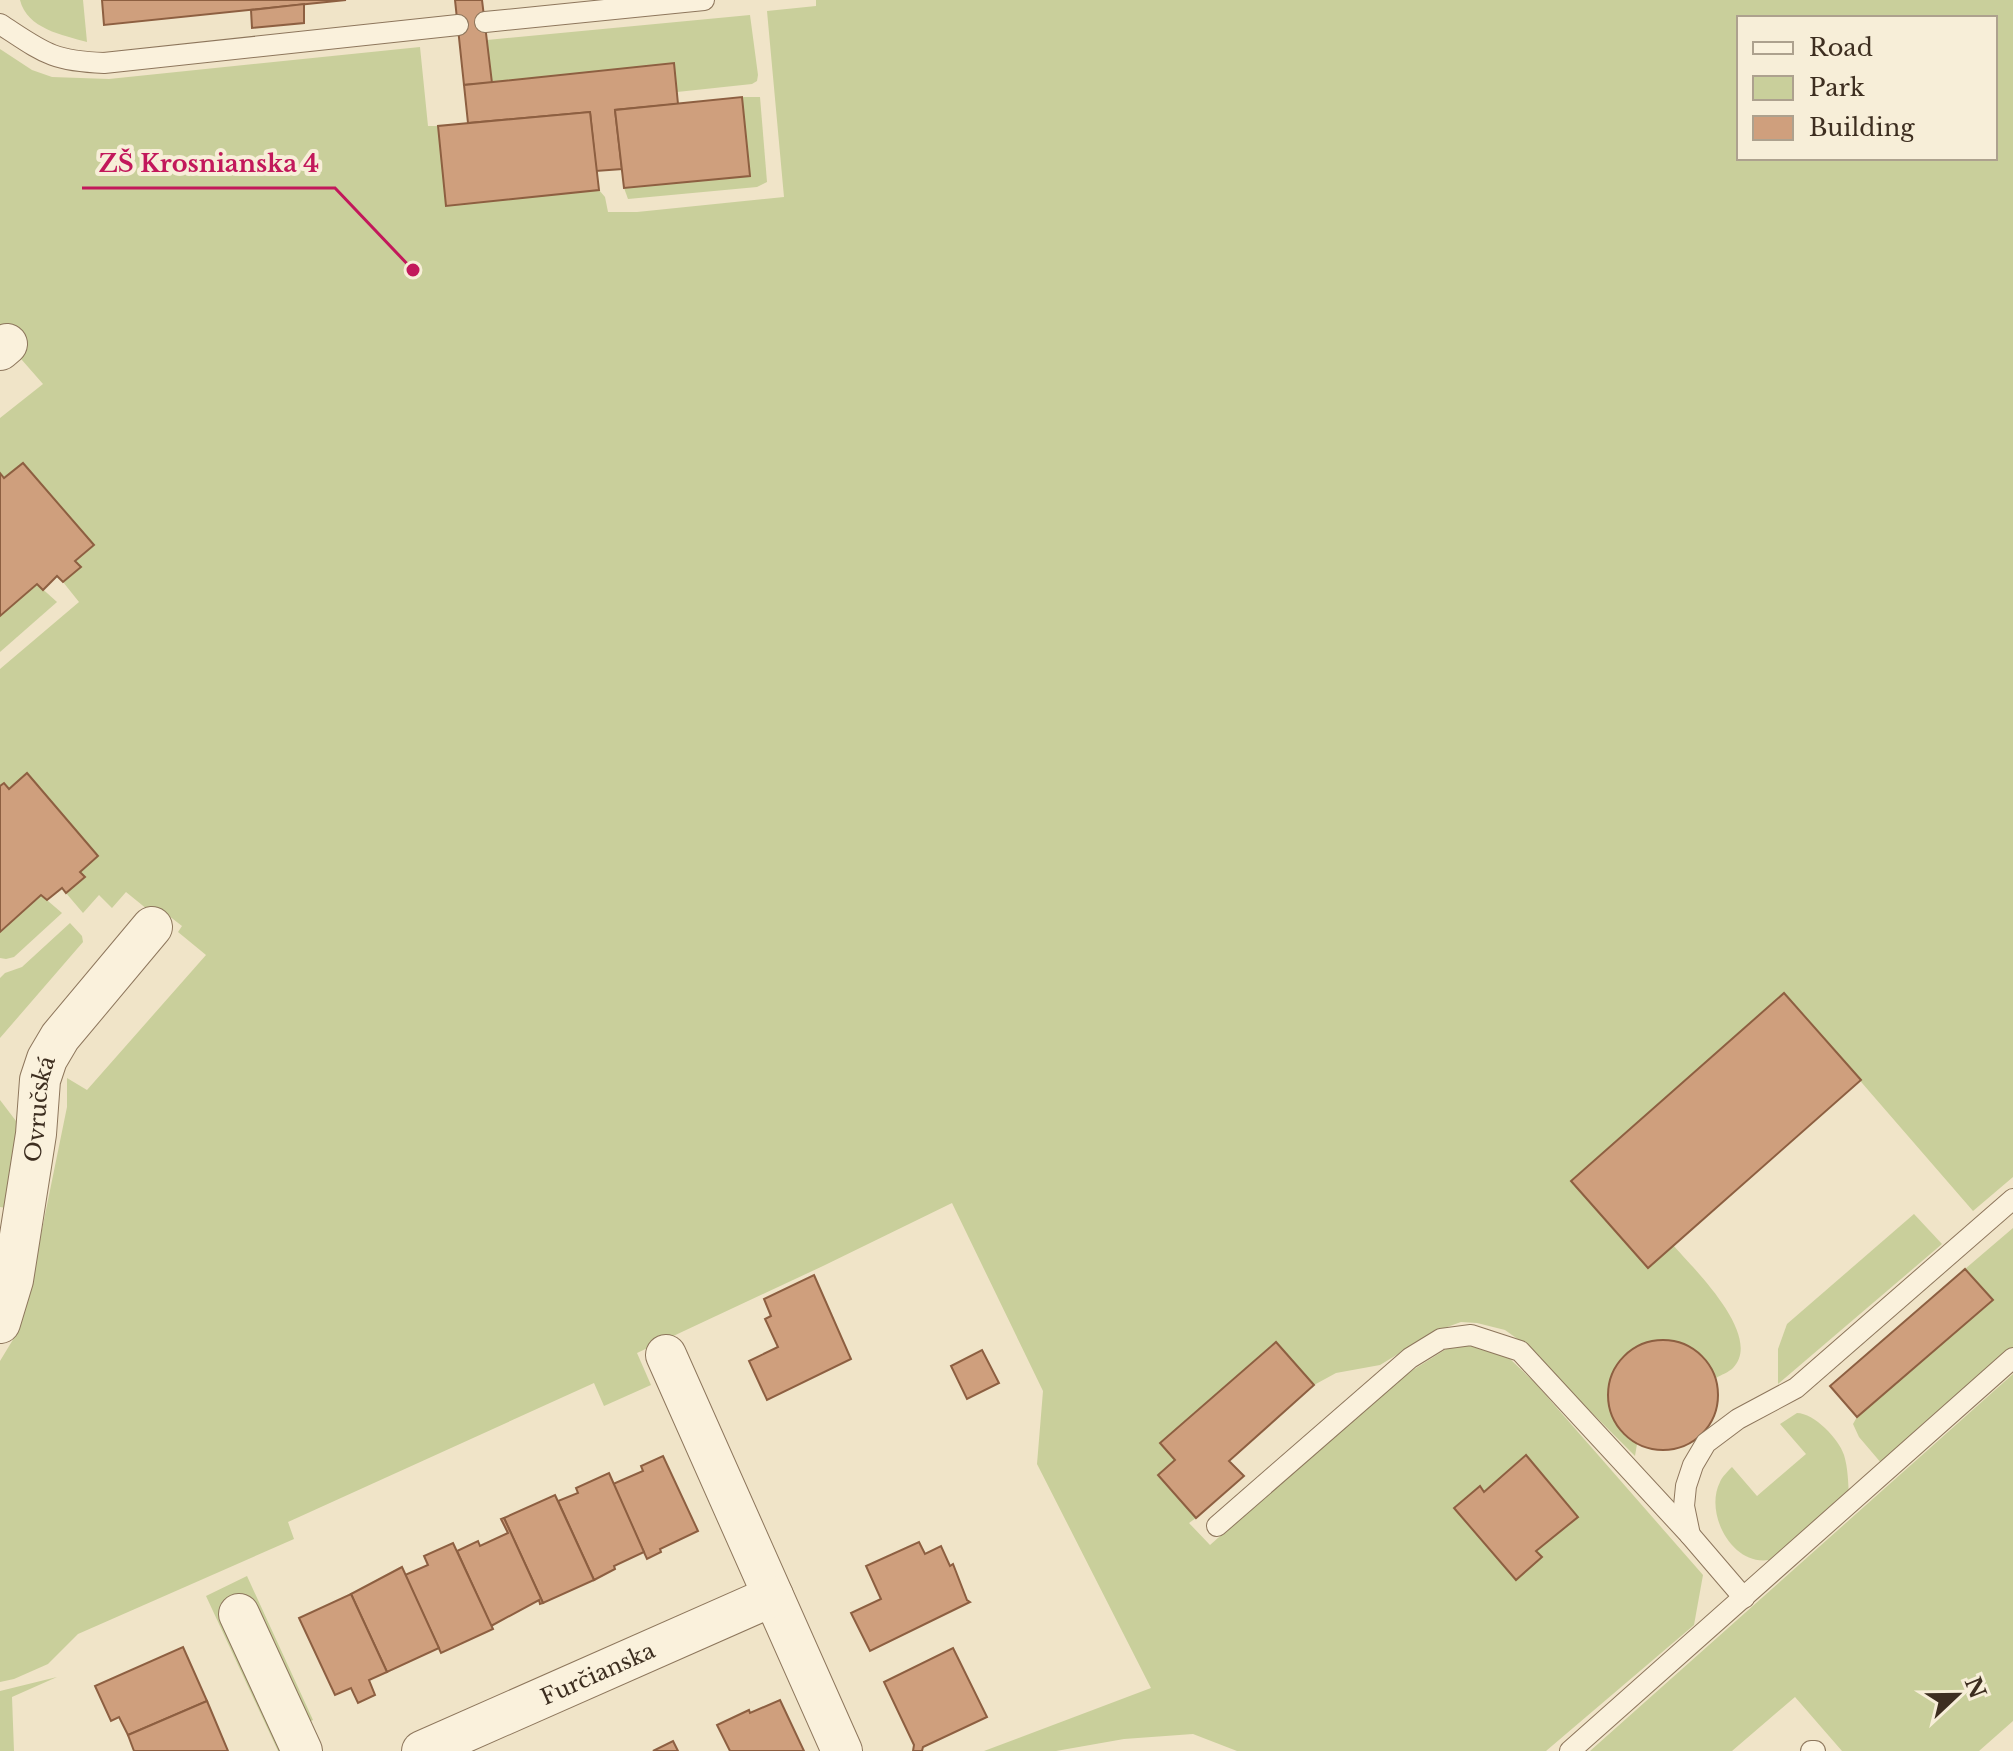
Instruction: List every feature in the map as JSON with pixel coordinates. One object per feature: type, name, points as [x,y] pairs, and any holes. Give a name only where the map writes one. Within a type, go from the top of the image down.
[{"type":"street","name":"Ovručská","points":[[0,1323],[13,1280],[36,1134],[40,1080],[47,1059],[60,1037],[152,927]]},
{"type":"street","points":[[666,1355],[842,1751]]},
{"type":"street","name":"Furčianska","points":[[422,1751],[773,1596]]},
{"type":"street","points":[[239,1614],[302,1751]]},
{"type":"lane","points":[[485,22],[704,0]]},
{"type":"lane","points":[[0,24],[48,56],[71,62],[104,63],[458,25]]},
{"type":"lane","points":[[1690,1535],[1684,1506],[1686,1486],[1693,1465],[1706,1443],[1738,1419],[1796,1388],[2013,1199]]},
{"type":"lane","points":[[1217,1526],[1410,1358],[1441,1339],[1471,1335],[1495,1340],[1520,1351],[1744,1598]]},
{"type":"lane","points":[[1570,1751],[2013,1358]]},
{"type":"green space","points":[[20,0],[83,0],[87,42],[38,24],[24,10]]},
{"type":"green space","points":[[816,0],[2013,0],[2013,1177],[1973,1211],[1784,993],[1571,1181],[1648,1267],[1673,1245],[1722,1303],[1740,1339],[1740,1354],[1733,1368],[1716,1378],[1695,1352],[1672,1341],[1648,1343],[1628,1354],[1614,1372],[1609,1395],[1615,1420],[1637,1444],[1635,1456],[1519,1340],[1505,1330],[1461,1322],[1436,1331],[1380,1365],[1336,1373],[1314,1385],[1275,1342],[1161,1443],[1175,1460],[1196,1518],[1189,1523],[1210,1545],[1397,1380],[1451,1346],[1475,1344],[1506,1355],[1536,1384],[1703,1575],[1694,1625],[1546,1751],[1237,1751],[1193,1734],[1124,1739],[1056,1751],[984,1751],[1151,1688],[1037,1464],[1043,1391],[952,1203],[637,1353],[651,1385],[604,1406],[594,1383],[288,1522],[294,1539],[78,1634],[48,1664],[0,1682],[0,1361],[17,1333],[28,1298],[67,1107],[67,1078],[87,1090],[206,955],[178,932],[182,926],[164,912],[158,918],[126,892],[112,908],[99,895],[83,913],[66,893],[84,878],[80,872],[98,856],[27,773],[9,789],[0,786],[0,669],[79,602],[63,582],[80,567],[75,561],[94,545],[23,463],[4,478],[0,473],[0,418],[43,384],[0,335],[0,49],[32,70],[52,77],[109,79],[420,47],[428,126],[438,126],[446,206],[599,190],[605,197],[608,212],[637,212],[784,197],[767,11],[816,6]]},
{"type":"green space","points":[[750,15],[758,75],[757,81],[752,84],[677,92],[673,63],[492,83],[487,40]]},
{"type":"green space","points":[[742,97],[760,97],[767,182],[757,187],[628,199],[624,188]]},
{"type":"green space","points":[[37,584],[57,602],[0,652],[0,616]]},
{"type":"green space","points":[[41,895],[62,913],[14,957],[0,958],[0,932]]},
{"type":"green space","points":[[70,923],[82,936],[83,942],[0,1038],[0,978],[22,967]]},
{"type":"green space","points":[[0,1100],[16,1121],[18,1134],[7,1208],[0,1207]]},
{"type":"green space","points":[[1914,1214],[1942,1244],[1778,1384],[1778,1349],[1787,1324]]},
{"type":"green space","points":[[2013,1228],[2013,1349],[1882,1464],[1859,1437],[1853,1424],[1857,1417],[1992,1300],[1965,1269]]},
{"type":"green space","points":[[2013,1374],[2013,1721],[1979,1751],[1842,1751],[1795,1697],[1732,1751],[1590,1751]]},
{"type":"green space","points":[[1797,1413],[1818,1422],[1837,1442],[1845,1460],[1849,1495],[1769,1560],[1756,1560],[1743,1555],[1725,1535],[1719,1522],[1716,1494],[1721,1480],[1732,1467],[1757,1496],[1806,1454],[1780,1424]]},
{"type":"green space","points":[[247,1576],[313,1720],[282,1751],[278,1751],[206,1596]]},
{"type":"green space","points":[[57,1677],[12,1697],[14,1751],[0,1751],[0,1691]]},
{"type":"building","points":[[102,0],[346,0],[104,25]]},
{"type":"building","points":[[455,0],[482,0],[492,83],[464,85]]},
{"type":"building","points":[[304,4],[304,23],[252,28],[251,10]]},
{"type":"building","points":[[674,63],[678,104],[615,110],[622,169],[596,171],[590,112],[468,123],[464,85]]},
{"type":"building","points":[[742,97],[750,176],[624,188],[615,110]]},
{"type":"building","points":[[590,112],[599,190],[446,206],[438,126]]},
{"type":"building","points":[[23,463],[94,545],[75,561],[81,567],[63,582],[57,576],[43,590],[37,584],[0,616],[0,473],[4,478]]},
{"type":"building","points":[[27,773],[98,856],[80,872],[85,877],[66,893],[62,888],[47,900],[41,895],[0,932],[0,786],[4,783],[9,789]]},
{"type":"building","points":[[1784,993],[1861,1080],[1648,1268],[1571,1181]]},
{"type":"building","points":[[1965,1269],[1993,1300],[1857,1417],[1830,1386]]},
{"type":"building","points":[[814,1275],[851,1359],[767,1400],[749,1361],[778,1347],[765,1319],[771,1316],[764,1299]]},
{"type":"building","points":[[1663,1340],[1684,1344],[1702,1356],[1714,1374],[1718,1395],[1714,1416],[1702,1434],[1684,1446],[1663,1450],[1642,1446],[1624,1434],[1612,1416],[1608,1395],[1612,1374],[1624,1356],[1642,1344]]},
{"type":"building","points":[[1276,1342],[1314,1385],[1229,1461],[1244,1476],[1196,1518],[1158,1475],[1175,1460],[1160,1443]]},
{"type":"building","points":[[982,1350],[999,1383],[967,1399],[951,1366]]},
{"type":"building","points":[[1526,1455],[1578,1517],[1536,1551],[1542,1557],[1516,1580],[1454,1508],[1480,1486],[1484,1492]]},
{"type":"building","points":[[663,1456],[698,1531],[660,1549],[661,1552],[647,1559],[613,1484],[643,1471],[641,1466]]},
{"type":"building","points":[[609,1473],[644,1552],[614,1566],[615,1569],[594,1580],[558,1501],[578,1493],[576,1488]]},
{"type":"building","points":[[555,1495],[594,1580],[543,1603],[504,1518]]},
{"type":"building","points":[[504,1518],[543,1603],[540,1604],[539,1600],[491,1626],[457,1551],[478,1541],[480,1546],[508,1533],[501,1519]]},
{"type":"building","points":[[919,1542],[925,1554],[941,1546],[970,1602],[870,1651],[851,1613],[881,1599],[866,1566]]},
{"type":"building","points":[[453,1543],[493,1629],[441,1653],[405,1575],[428,1565],[424,1556]]},
{"type":"building","points":[[402,1567],[439,1648],[387,1672],[351,1594]]},
{"type":"building","points":[[351,1594],[387,1672],[369,1680],[375,1695],[358,1703],[351,1688],[335,1695],[299,1618]]},
{"type":"building","points":[[183,1647],[207,1701],[128,1735],[119,1717],[111,1721],[95,1686]]},
{"type":"building","points":[[953,1648],[987,1717],[923,1747],[922,1751],[913,1751],[914,1745],[884,1682]]},
{"type":"building","points":[[780,1700],[804,1751],[730,1751],[717,1725]]},
{"type":"building","points":[[207,1701],[228,1751],[134,1751],[128,1735]]},
{"type":"building","points":[[673,1741],[678,1751],[653,1751]]},
{"type":"place","name":"ZŠ Krosnianska 4","points":[[413,270]]}]
